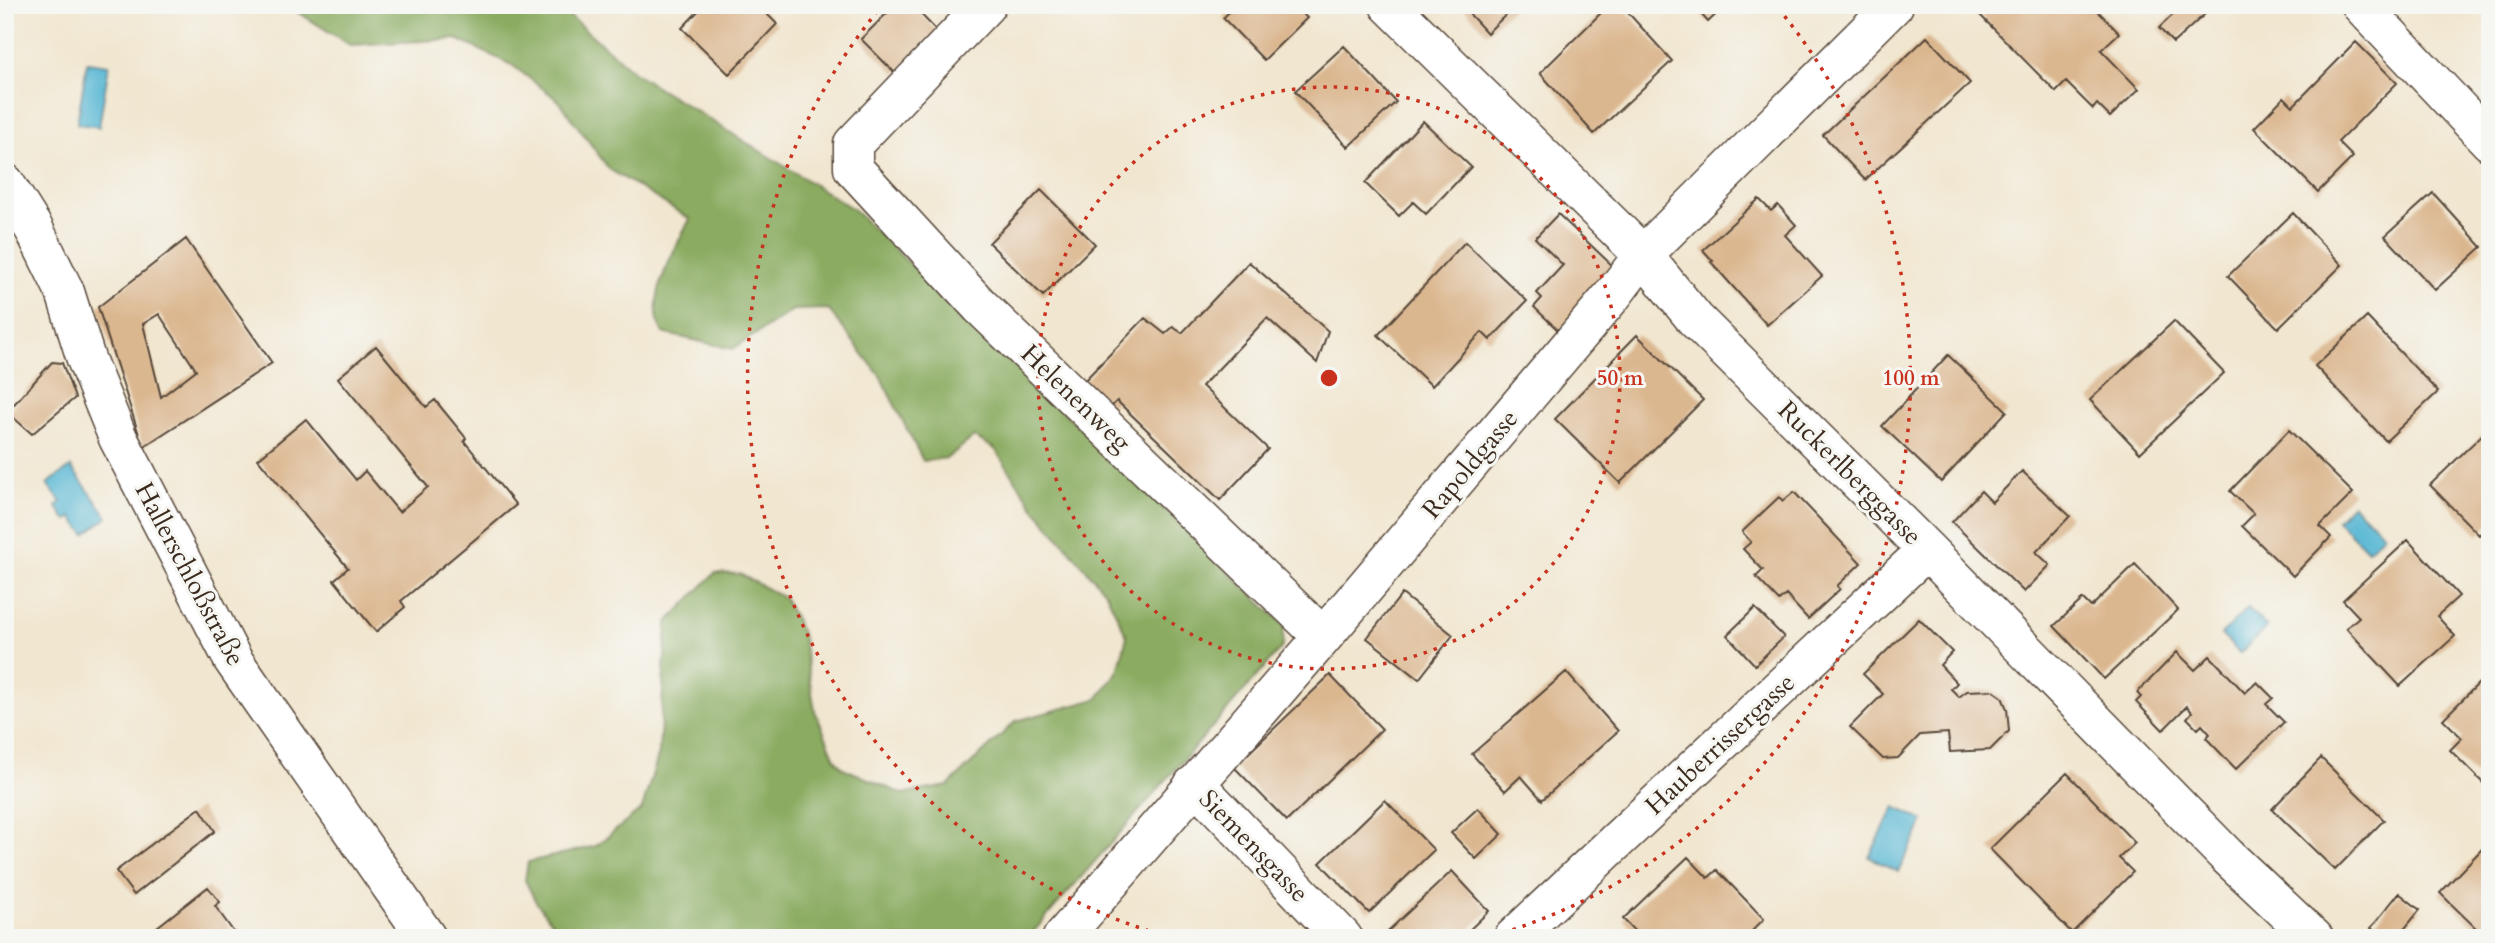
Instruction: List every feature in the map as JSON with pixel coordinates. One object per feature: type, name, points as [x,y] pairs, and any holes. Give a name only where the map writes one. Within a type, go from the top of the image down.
[{"type":"street","name":"Helenenweg","points":[[986,5],[853,144],[853,168],[980,306],[1323,637]]},
{"type":"street","name":"Ruckerlberggasse","points":[[1389,5],[1643,255],[1695,319],[1927,550],[2227,856],[2314,938]]},
{"type":"street","name":"Rapoldgasse","points":[[1062,938],[1323,637],[1612,296],[1643,255],[1894,5]]},
{"type":"street","points":[[2361,5],[2490,142]]},
{"type":"street","name":"Hallerschloßstraße","points":[[5,183],[34,229],[65,292],[86,359],[118,438],[233,660],[427,938]]},
{"type":"street","name":"Hauberrissergasse","points":[[1513,938],[1927,550]]},
{"type":"street","name":"Siemensgasse","points":[[1193,785],[1210,799],[1343,938]]},
{"type":"green space","points":[[265,5],[557,5],[635,73],[853,209],[1284,625],[1283,646],[1028,938],[564,938],[536,902],[525,880],[528,862],[596,846],[642,809],[659,753],[667,623],[715,573],[740,574],[784,598],[802,633],[815,711],[835,759],[843,768],[902,794],[948,786],[1016,721],[1097,699],[1118,671],[1127,636],[1106,593],[1035,509],[995,449],[974,437],[947,458],[923,461],[880,376],[828,309],[793,310],[733,349],[663,333],[658,320],[659,291],[663,275],[690,219],[609,169],[559,101],[512,65],[457,39],[350,45],[296,11]]},
{"type":"water","points":[[87,62],[109,65],[99,127],[77,124]]},
{"type":"water","points":[[71,467],[108,517],[85,534],[72,517],[67,521],[56,506],[61,502],[47,484]]},
{"type":"water","points":[[2352,504],[2384,534],[2368,550],[2337,520]]},
{"type":"water","points":[[2248,608],[2267,627],[2240,653],[2221,635]]},
{"type":"water","points":[[1895,807],[1924,821],[1898,872],[1869,857]]},
{"type":"building","points":[[704,5],[758,5],[777,24],[729,74],[682,28]]},
{"type":"building","points":[[895,5],[912,5],[938,32],[896,74],[861,39]]},
{"type":"building","points":[[1236,5],[1294,5],[1307,18],[1264,60],[1223,18]]},
{"type":"building","points":[[1461,5],[1516,5],[1487,33]]},
{"type":"building","points":[[1609,5],[1621,5],[1672,61],[1594,134],[1540,73]]},
{"type":"building","points":[[1693,5],[1726,5],[1708,22]]},
{"type":"building","points":[[1984,5],[2092,5],[2119,33],[2101,50],[2139,89],[2110,117],[2097,104],[2093,109],[2066,82],[2056,92],[1977,12]]},
{"type":"building","points":[[2183,5],[2197,5],[2205,14],[2173,43],[2159,28]]},
{"type":"building","points":[[1927,37],[1970,83],[1865,180],[1823,135]]},
{"type":"building","points":[[2356,42],[2397,83],[2338,142],[2353,157],[2318,192],[2254,128],[2284,97],[2293,106]]},
{"type":"building","points":[[1344,46],[1396,102],[1348,147],[1295,91]]},
{"type":"building","points":[[1423,121],[1471,167],[1426,214],[1413,202],[1399,216],[1365,183]]},
{"type":"building","points":[[1041,190],[1095,244],[1043,296],[989,243]]},
{"type":"building","points":[[2433,193],[2482,247],[2435,290],[2385,236]]},
{"type":"building","points":[[1759,199],[1771,211],[1778,205],[1796,225],[1785,235],[1822,276],[1767,325],[1703,250]]},
{"type":"building","points":[[2293,213],[2342,265],[2278,328],[2228,276]]},
{"type":"building","points":[[1558,214],[1617,270],[1559,331],[1534,307],[1542,298],[1537,293],[1563,265],[1535,238]]},
{"type":"building","points":[[186,239],[272,363],[143,447],[98,307]],"holes":[[[159,314],[196,370],[161,397],[143,324]]]},
{"type":"building","points":[[1465,242],[1527,301],[1490,340],[1482,332],[1432,386],[1378,335]]},
{"type":"building","points":[[1249,262],[1328,331],[1317,363],[1267,318],[1202,386],[1268,449],[1220,500],[1117,401],[1110,408],[1082,383],[1145,318],[1165,334],[1173,327],[1182,333]]},
{"type":"building","points":[[2367,317],[2438,392],[2386,441],[2315,366]]},
{"type":"building","points":[[2174,321],[2224,373],[2140,453],[2090,400]]},
{"type":"building","points":[[1637,335],[1703,400],[1620,483],[1555,419]]},
{"type":"building","points":[[376,346],[426,407],[435,400],[516,505],[401,601],[405,607],[376,632],[334,580],[348,568],[258,459],[306,419],[356,480],[365,471],[399,512],[428,487],[338,378]]},
{"type":"building","points":[[1948,355],[2007,411],[1941,482],[1882,426]]},
{"type":"building","points":[[52,362],[62,363],[75,398],[32,434],[7,412]]},
{"type":"building","points":[[2490,427],[2490,524],[2479,535],[2430,485]]},
{"type":"building","points":[[2289,430],[2353,493],[2320,526],[2331,537],[2293,576],[2242,526],[2254,514],[2230,491]]},
{"type":"building","points":[[2022,471],[2070,516],[2036,552],[2050,565],[2024,592],[1952,522],[1981,491],[1992,502]]},
{"type":"building","points":[[1794,492],[1861,563],[1837,586],[1840,589],[1808,619],[1786,595],[1779,601],[1756,577],[1763,570],[1743,549],[1751,542],[1742,532],[1779,497],[1783,501]]},
{"type":"building","points":[[2408,540],[2459,596],[2437,616],[2455,636],[2400,686],[2346,628],[2359,617],[2343,600]]},
{"type":"building","points":[[2135,564],[2178,610],[2104,679],[2054,626],[2083,599],[2091,607]]},
{"type":"building","points":[[1402,594],[1453,635],[1419,679],[1367,638]]},
{"type":"building","points":[[1755,608],[1784,637],[1755,665],[1727,635]]},
{"type":"building","points":[[1919,619],[1952,652],[1940,665],[1957,683],[1951,689],[1959,697],[1967,691],[1992,690],[2002,697],[2007,709],[2009,731],[1990,750],[1950,752],[1948,733],[1920,735],[1898,758],[1883,759],[1850,727],[1883,694],[1863,674]]},
{"type":"building","points":[[2177,652],[2195,670],[2210,656],[2245,693],[2257,682],[2273,698],[2266,704],[2284,722],[2236,769],[2206,738],[2210,734],[2202,725],[2198,729],[2187,718],[2192,712],[2187,706],[2163,730],[2136,702],[2141,697],[2137,693]]},
{"type":"building","points":[[1566,672],[1618,731],[1542,800],[1521,776],[1505,791],[1472,754]]},
{"type":"building","points":[[2490,672],[2490,790],[2450,750],[2462,738],[2443,719]]},
{"type":"building","points":[[1330,675],[1382,729],[1287,821],[1234,767]]},
{"type":"building","points":[[2321,758],[2384,820],[2335,870],[2272,809]]},
{"type":"building","points":[[2067,773],[2135,843],[2119,858],[2133,872],[2072,933],[1990,849]]},
{"type":"building","points":[[1385,800],[1434,850],[1369,913],[1320,863]]},
{"type":"building","points":[[200,808],[215,831],[134,895],[116,871]]},
{"type":"building","points":[[1478,808],[1502,834],[1476,859],[1451,833]]},
{"type":"building","points":[[2482,849],[2490,857],[2490,938],[2486,938],[2440,893]]},
{"type":"building","points":[[1688,857],[1708,878],[1717,870],[1764,919],[1745,938],[1641,938],[1623,919]]},
{"type":"building","points":[[1452,871],[1489,911],[1461,938],[1394,938],[1388,931]]},
{"type":"building","points":[[208,887],[220,902],[215,906],[238,938],[149,938],[147,935]]},
{"type":"building","points":[[2399,893],[2420,910],[2397,938],[2383,938],[2371,928]]}]
